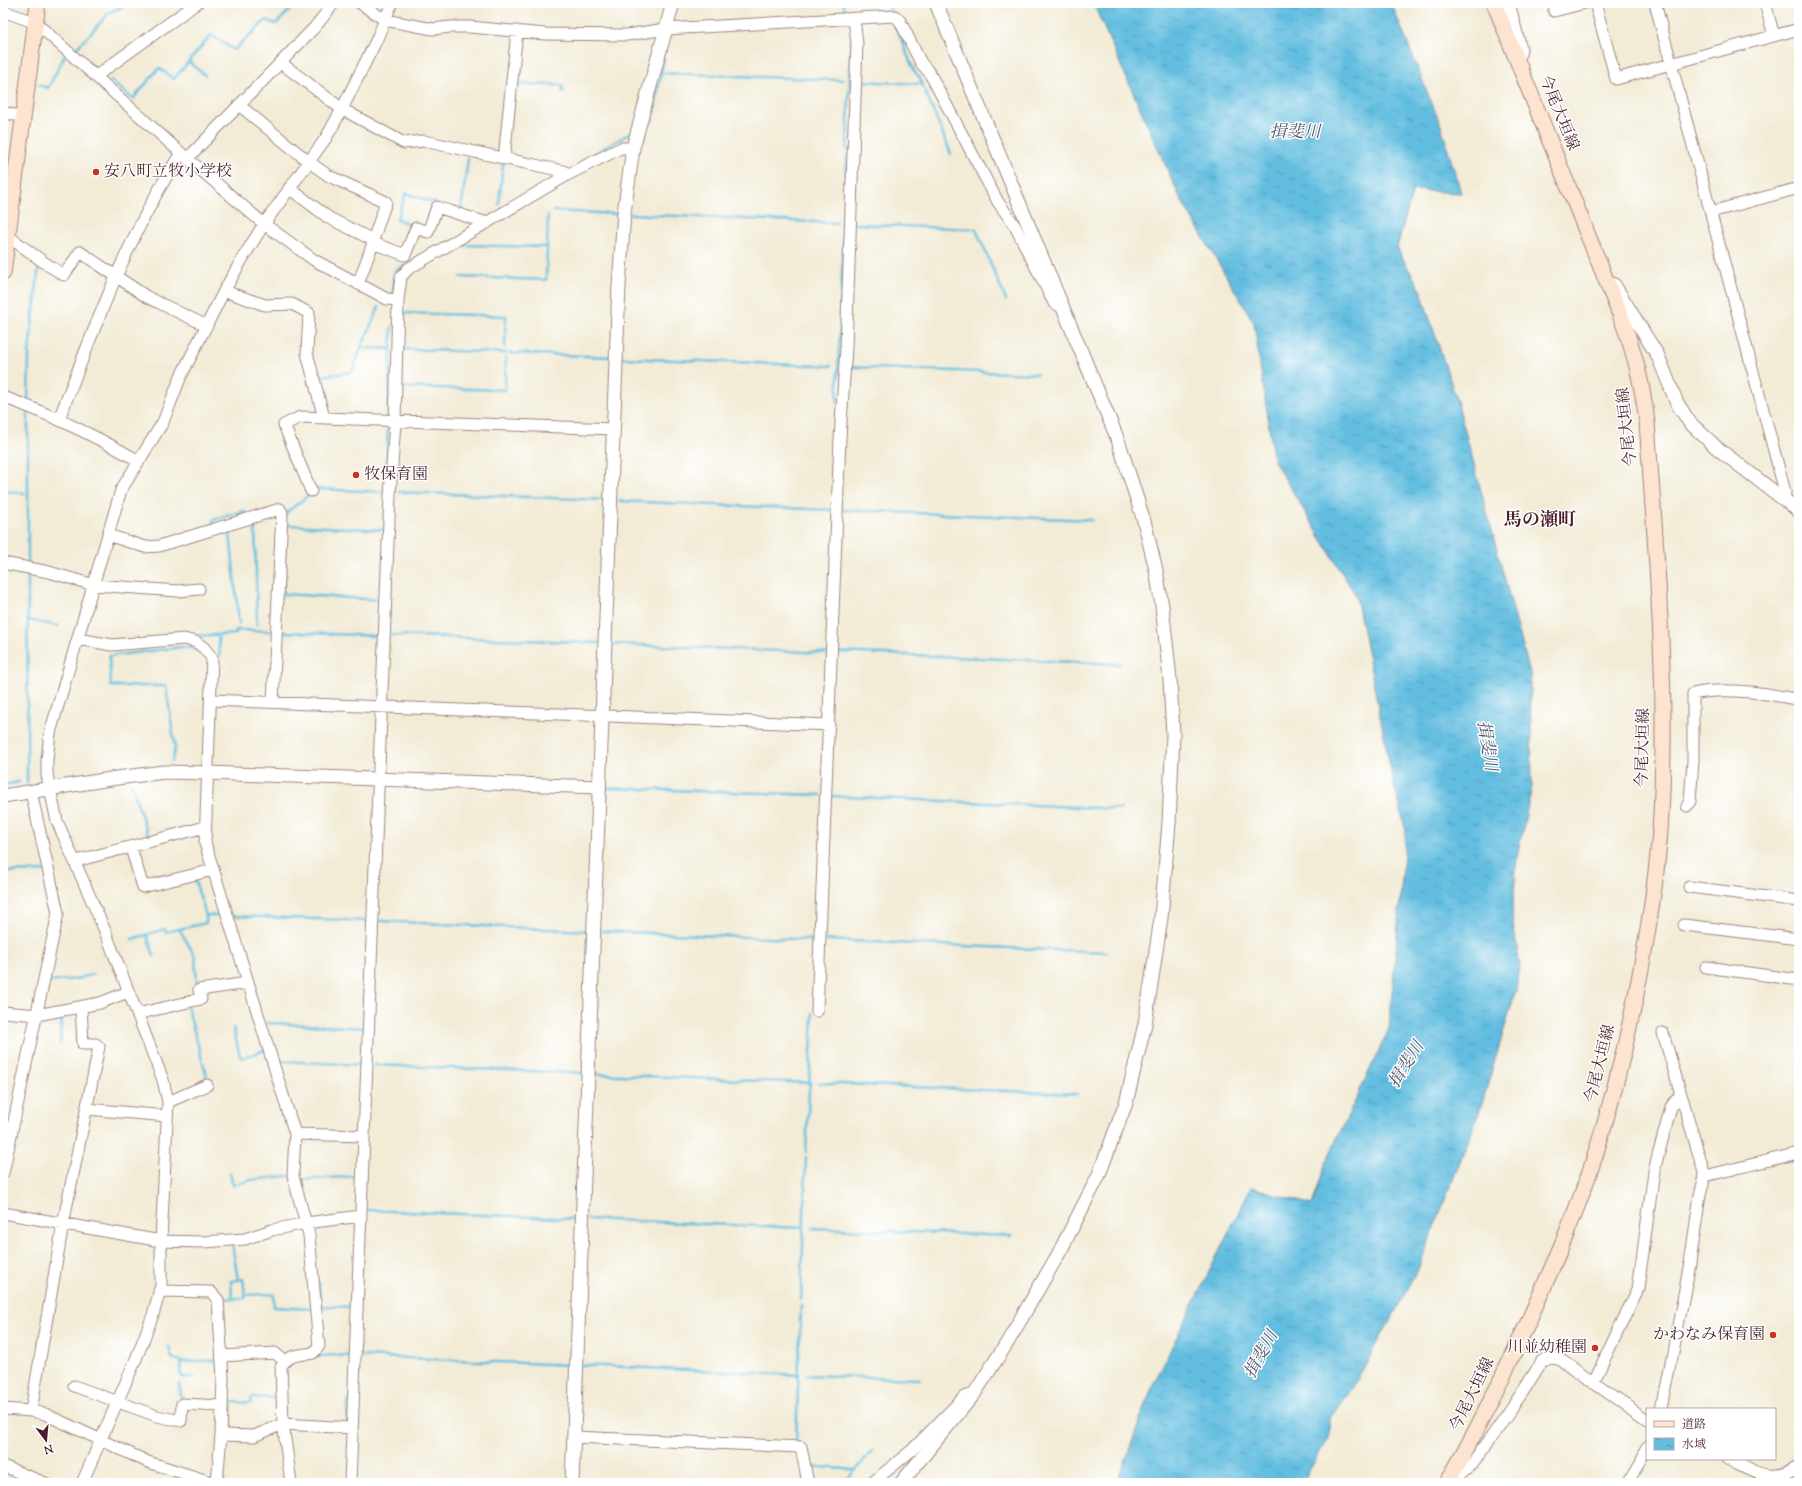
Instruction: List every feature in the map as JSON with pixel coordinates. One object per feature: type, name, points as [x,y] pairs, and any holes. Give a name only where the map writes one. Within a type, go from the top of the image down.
[{"type":"main road","points":[[3,273],[5,235],[23,117],[38,3]]},
{"type":"main road","name":"今尾大垣線","points":[[1448,1482],[1475,1435],[1518,1344],[1559,1252],[1594,1157],[1615,1086],[1641,967],[1656,874],[1661,816],[1663,712],[1647,422],[1643,386],[1634,351],[1494,3]]},
{"type":"street","points":[[96,76],[197,3]]},
{"type":"street","points":[[59,419],[116,278],[161,184],[184,156],[239,105],[316,27],[334,3]]},
{"type":"street","points":[[360,3],[385,20],[433,29],[470,27],[545,34],[627,34],[666,29],[895,16],[900,21],[921,63],[930,72],[998,202],[1015,226],[1054,303],[1062,307]]},
{"type":"street","points":[[82,1483],[102,1440],[147,1330],[159,1291],[168,1102],[163,1080],[137,1014],[76,861],[57,821],[49,788],[47,760],[50,733],[121,490],[163,422],[181,376],[224,291],[264,224],[309,162],[342,110],[392,3]]},
{"type":"street","points":[[572,1483],[599,787],[624,213],[633,148],[673,3]]},
{"type":"street","points":[[901,1483],[974,1394],[1007,1343],[1060,1253],[1098,1177],[1126,1103],[1145,1024],[1161,918],[1169,823],[1173,735],[1170,679],[1162,606],[1156,570],[1144,521],[1118,440],[936,3]]},
{"type":"street","points":[[1508,3],[1520,49],[1518,61]]},
{"type":"street","points":[[1554,11],[1585,3]]},
{"type":"street","points":[[1595,3],[1616,79],[1799,29]]},
{"type":"street","points":[[1656,3],[1785,492],[1784,500]]},
{"type":"street","points":[[1765,3],[1774,36]]},
{"type":"street","points":[[3,11],[36,23],[184,156],[264,224],[314,260],[387,299],[398,300]]},
{"type":"street","points":[[817,1011],[840,438],[846,347],[857,44],[854,18]]},
{"type":"street","points":[[504,159],[517,31]]},
{"type":"street","points":[[281,62],[342,110],[404,143],[424,141],[563,171],[569,174]]},
{"type":"street","points":[[239,105],[309,162],[329,176],[386,202],[358,284]]},
{"type":"street","points":[[3,112],[23,117]]},
{"type":"street","points":[[350,1483],[395,422],[398,300],[401,277],[408,269],[569,174],[621,148],[633,148]]},
{"type":"street","points":[[289,188],[329,218],[373,242],[405,255],[416,228],[428,232],[437,207],[487,223]]},
{"type":"street","points":[[1711,212],[1799,188]]},
{"type":"street","points":[[5,235],[64,275],[80,252],[116,278],[147,297],[207,326]]},
{"type":"street","points":[[1607,282],[1614,285],[1658,356],[1677,403],[1690,423],[1717,448],[1799,512]]},
{"type":"street","points":[[224,291],[265,305],[292,304],[309,313],[307,353],[324,418]]},
{"type":"street","points":[[3,397],[59,419],[139,461]]},
{"type":"street","points":[[311,491],[284,424],[300,417],[395,422],[614,429]]},
{"type":"street","points":[[108,535],[140,546],[159,546],[280,509],[282,513],[273,702]]},
{"type":"street","points":[[3,563],[49,572],[94,585],[178,591],[199,589]]},
{"type":"street","points":[[78,639],[112,645],[184,639],[196,642],[208,652],[212,658],[205,843],[295,1134],[293,1176],[309,1235],[319,1346],[314,1353],[288,1358],[284,1361],[282,1367],[283,1424],[291,1483]]},
{"type":"street","points":[[1687,806],[1690,801],[1693,761],[1693,694],[1702,692],[1744,692],[1799,700]]},
{"type":"street","points":[[211,700],[829,725]]},
{"type":"street","points":[[3,796],[164,772],[599,787]]},
{"type":"street","points":[[3,1173],[58,912],[31,792]]},
{"type":"street","points":[[76,861],[205,827]]},
{"type":"street","points":[[130,848],[143,887],[213,870]]},
{"type":"street","points":[[1688,887],[1799,901]]},
{"type":"street","points":[[1684,925],[1799,940]]},
{"type":"street","points":[[1706,967],[1799,980]]},
{"type":"street","points":[[137,1014],[201,999],[199,990],[248,983]]},
{"type":"street","points":[[3,1012],[37,1015],[100,1003],[128,992]]},
{"type":"street","points":[[31,1411],[63,1224],[99,1047],[96,1044],[83,1044],[81,1007]]},
{"type":"street","points":[[1662,1408],[1690,1263],[1700,1195],[1705,1176],[1663,1033]]},
{"type":"street","points":[[168,1102],[208,1085]]},
{"type":"street","points":[[1593,1383],[1638,1289],[1654,1171],[1671,1107],[1680,1095]]},
{"type":"street","points":[[87,1109],[167,1116]]},
{"type":"street","points":[[295,1134],[364,1136]]},
{"type":"street","points":[[1705,1176],[1799,1153]]},
{"type":"street","points":[[3,1213],[161,1241],[204,1242],[245,1239],[272,1230],[306,1223],[361,1216]]},
{"type":"street","points":[[3,1409],[31,1411],[45,1414],[148,1462],[216,1483],[222,1406],[222,1356],[218,1300],[210,1292],[159,1291]]},
{"type":"street","points":[[222,1356],[275,1353],[284,1361]]},
{"type":"street","points":[[1448,1482],[1457,1478],[1474,1462],[1524,1390],[1542,1361],[1550,1357],[1558,1358],[1646,1419]]},
{"type":"street","points":[[74,1386],[157,1416],[181,1421],[182,1404],[222,1406]]},
{"type":"street","points":[[872,1483],[912,1450],[964,1397],[974,1394]]},
{"type":"street","points":[[220,1435],[254,1436],[283,1424],[352,1428]]},
{"type":"street","points":[[574,1437],[801,1447],[808,1483]]},
{"type":"street","points":[[1626,1483],[1646,1450]]},
{"type":"street","points":[[1730,1460],[1772,1480],[1799,1467]]},
{"type":"street","points":[[3,1466],[45,1483]]},
{"type":"water","name":"揖斐川","points":[[1093,3],[1391,3],[1441,126],[1461,193],[1413,190],[1397,248],[1420,289],[1457,401],[1530,673],[1532,786],[1517,857],[1512,917],[1520,967],[1516,990],[1480,1110],[1417,1272],[1359,1377],[1330,1418],[1330,1435],[1302,1483],[1117,1483],[1153,1385],[1251,1187],[1312,1205],[1326,1162],[1389,1029],[1406,831],[1393,781],[1356,596],[1274,461],[1254,323],[1181,200]]},
{"type":"waterway","points":[[75,50],[110,12],[131,3]]},
{"type":"waterway","points":[[199,8],[206,3]]},
{"type":"waterway","points":[[110,80],[133,99],[159,68],[174,79],[211,35],[234,50],[266,20],[276,24],[297,3]]},
{"type":"waterway","points":[[843,3],[847,17]]},
{"type":"waterway","points":[[888,3],[891,11]]},
{"type":"waterway","points":[[859,81],[922,84],[920,78],[914,71],[895,24]]},
{"type":"waterway","points":[[847,150],[851,40]]},
{"type":"waterway","points":[[71,47],[96,69]]},
{"type":"waterway","points":[[39,85],[48,88],[65,55]]},
{"type":"waterway","points":[[644,126],[652,121],[664,58]]},
{"type":"waterway","points":[[189,62],[205,75]]},
{"type":"waterway","points":[[661,73],[843,80]]},
{"type":"waterway","points":[[516,84],[562,85],[563,92]]},
{"type":"waterway","points":[[922,84],[951,154]]},
{"type":"waterway","points":[[582,161],[632,132]]},
{"type":"waterway","points":[[841,293],[847,155]]},
{"type":"waterway","points":[[461,210],[468,158]]},
{"type":"waterway","points":[[499,204],[503,163]]},
{"type":"waterway","points":[[413,226],[397,219],[406,193],[435,203]]},
{"type":"waterway","points":[[553,211],[619,214]]},
{"type":"waterway","points":[[630,214],[837,223]]},
{"type":"waterway","points":[[461,277],[546,280],[548,216]]},
{"type":"waterway","points":[[854,224],[976,229],[1006,300]]},
{"type":"waterway","points":[[462,245],[547,247]]},
{"type":"waterway","points":[[393,295],[395,271],[405,265]]},
{"type":"waterway","points":[[28,402],[29,353],[39,266]]},
{"type":"waterway","points":[[837,403],[841,298]]},
{"type":"waterway","points":[[361,348],[379,307]]},
{"type":"waterway","points":[[404,313],[506,316],[505,347]]},
{"type":"waterway","points":[[388,418],[392,327]]},
{"type":"waterway","points":[[321,385],[320,380],[323,376],[352,372],[361,348],[391,349]]},
{"type":"waterway","points":[[404,349],[506,353]]},
{"type":"waterway","points":[[510,353],[611,357]]},
{"type":"waterway","points":[[401,387],[505,390],[506,357]]},
{"type":"waterway","points":[[622,358],[831,366]]},
{"type":"waterway","points":[[848,367],[1037,374]]},
{"type":"waterway","points":[[28,411],[28,566]]},
{"type":"waterway","points":[[387,464],[388,424]]},
{"type":"waterway","points":[[314,489],[386,492]]},
{"type":"waterway","points":[[3,491],[24,493]]},
{"type":"waterway","points":[[399,492],[604,500]]},
{"type":"waterway","points":[[287,514],[287,512],[309,495]]},
{"type":"waterway","points":[[618,501],[833,510]]},
{"type":"waterway","points":[[843,510],[1092,520]]},
{"type":"waterway","points":[[213,525],[213,520],[244,511],[246,515]]},
{"type":"waterway","points":[[255,521],[257,625]]},
{"type":"waterway","points":[[287,525],[385,530]]},
{"type":"waterway","points":[[232,528],[230,532],[239,624]]},
{"type":"waterway","points":[[284,586],[285,563]]},
{"type":"waterway","points":[[10,570],[20,573]]},
{"type":"waterway","points":[[27,783],[28,573]]},
{"type":"waterway","points":[[284,591],[284,594],[382,600]]},
{"type":"waterway","points":[[28,620],[58,626]]},
{"type":"waterway","points":[[192,636],[236,634],[236,630],[273,631]]},
{"type":"waterway","points":[[281,632],[380,636]]},
{"type":"waterway","points":[[215,657],[220,656],[218,635]]},
{"type":"waterway","points":[[392,635],[599,643]]},
{"type":"waterway","points":[[611,644],[826,653]]},
{"type":"waterway","points":[[172,761],[175,747],[166,686],[111,686],[109,656],[183,647],[192,648],[200,652]]},
{"type":"waterway","points":[[837,652],[1120,664]]},
{"type":"waterway","points":[[3,785],[19,782]]},
{"type":"waterway","points":[[131,783],[149,839]]},
{"type":"waterway","points":[[606,788],[821,795]]},
{"type":"waterway","points":[[831,796],[1121,809]]},
{"type":"waterway","points":[[3,872],[46,871]]},
{"type":"waterway","points":[[194,878],[206,915],[222,916]]},
{"type":"waterway","points":[[132,939],[165,929],[166,932],[206,923],[206,915]]},
{"type":"waterway","points":[[233,916],[369,921]]},
{"type":"waterway","points":[[380,921],[588,931]]},
{"type":"waterway","points":[[180,930],[195,956],[197,984]]},
{"type":"waterway","points":[[600,931],[816,940]]},
{"type":"waterway","points":[[147,935],[154,956]]},
{"type":"waterway","points":[[825,940],[1107,952]]},
{"type":"waterway","points":[[48,982],[77,979],[93,974]]},
{"type":"waterway","points":[[187,1006],[207,1077]]},
{"type":"waterway","points":[[806,1152],[813,1013]]},
{"type":"waterway","points":[[60,1044],[62,1014]]},
{"type":"waterway","points":[[267,1023],[365,1028]]},
{"type":"waterway","points":[[233,1028],[240,1056],[242,1058],[265,1050]]},
{"type":"waterway","points":[[279,1061],[363,1065]]},
{"type":"waterway","points":[[374,1065],[582,1073]]},
{"type":"waterway","points":[[595,1074],[811,1083]]},
{"type":"waterway","points":[[819,1083],[1077,1094]]},
{"type":"waterway","points":[[300,1147],[301,1140],[303,1138]]},
{"type":"waterway","points":[[801,1300],[806,1157]]},
{"type":"waterway","points":[[230,1173],[233,1185],[251,1180],[290,1176]]},
{"type":"waterway","points":[[300,1182],[299,1180],[359,1176]]},
{"type":"waterway","points":[[307,1208],[312,1218]]},
{"type":"waterway","points":[[367,1210],[578,1219]]},
{"type":"waterway","points":[[587,1219],[804,1228]]},
{"type":"waterway","points":[[813,1228],[1011,1236]]},
{"type":"waterway","points":[[232,1244],[238,1280],[243,1279],[245,1295]]},
{"type":"waterway","points":[[232,1298],[231,1281],[238,1280]]},
{"type":"waterway","points":[[319,1283],[321,1306],[352,1307]]},
{"type":"waterway","points":[[222,1299],[245,1298],[245,1295],[274,1294],[274,1307],[313,1309]]},
{"type":"waterway","points":[[796,1444],[801,1305]]},
{"type":"waterway","points":[[169,1347],[172,1358],[182,1362],[219,1360]]},
{"type":"waterway","points":[[315,1357],[331,1355],[350,1356]]},
{"type":"waterway","points":[[362,1356],[570,1365]]},
{"type":"waterway","points":[[182,1362],[180,1374],[183,1377],[194,1378]]},
{"type":"waterway","points":[[582,1365],[799,1375]]},
{"type":"waterway","points":[[806,1375],[920,1379]]},
{"type":"waterway","points":[[179,1384],[182,1401]]},
{"type":"waterway","points":[[226,1402],[251,1403],[251,1397],[278,1398]]},
{"type":"waterway","points":[[347,1424],[348,1400]]},
{"type":"waterway","points":[[856,1470],[872,1451]]},
{"type":"waterway","points":[[809,1466],[856,1470],[844,1483]]},
{"type":"place","name":"安八町立牧小学校","points":[[96,172]]},
{"type":"place","name":"牧保育園","points":[[356,475]]},
{"type":"place","name":"かわなみ保育園","points":[[1773,1335]]},
{"type":"place","name":"川並幼稚園","points":[[1595,1348]]},
{"type":"district","name":"馬の瀬町","points":[[1540,521]]}]
